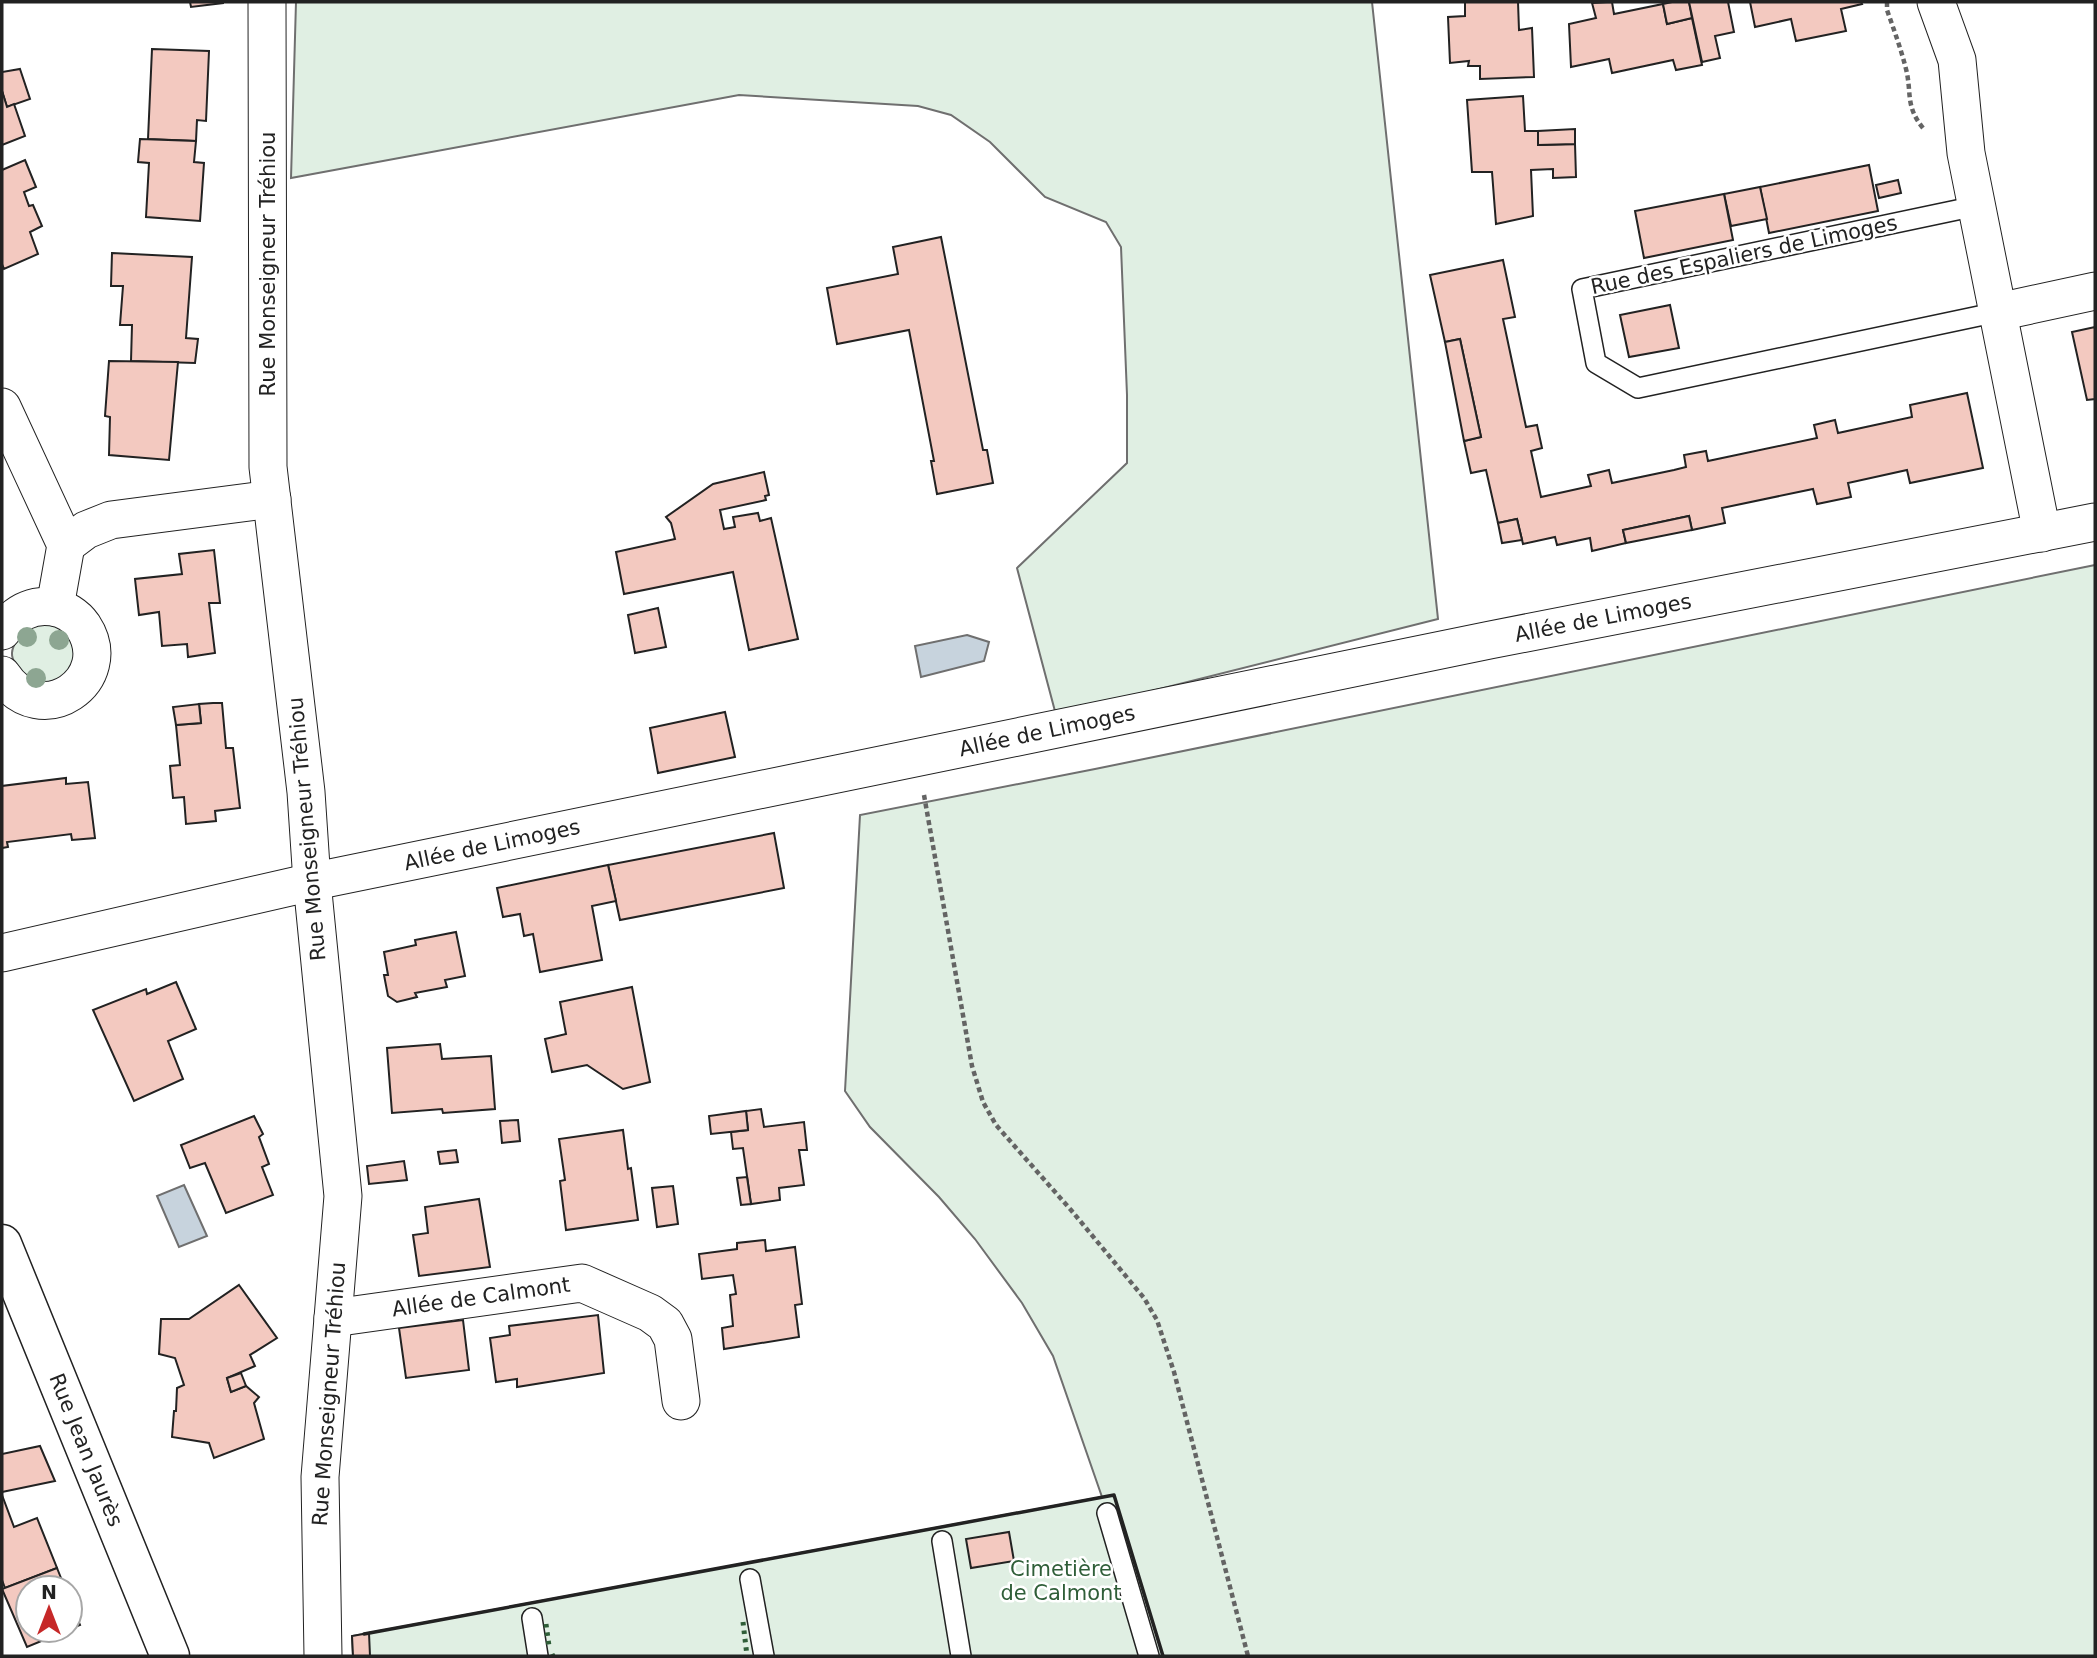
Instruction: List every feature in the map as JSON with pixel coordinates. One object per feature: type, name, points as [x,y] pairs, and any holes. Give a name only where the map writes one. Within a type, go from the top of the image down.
[{"type":"main road","name":"Rue Jean Jaurès","points":[[2,1244],[170,1656]]},
{"type":"street","name":"Rue Monseigneur Tréhiou","points":[[267,2],[268,467],[306,792],[312,882],[343,1196],[320,1477],[323,1656]]},
{"type":"street","points":[[1936,2],[1957,60],[1968,162],[2042,533]]},
{"type":"street","points":[[1998,312],[2095,291]]},
{"type":"street","points":[[2,407],[66,545],[55,607]]},
{"type":"street","points":[[66,545],[86,530],[111,520],[272,499]]},
{"type":"street","name":"Allée de Limoges","points":[[2,953],[312,882],[1490,640],[2095,522]]},
{"type":"street","points":[[2,631],[11,619],[24,610],[39,606],[55,607],[69,612],[80,622],[88,635],[91,649],[91,664],[85,678],[76,689],[63,697],[34,701],[20,695],[2,676]]},
{"type":"street","name":"Allée de Calmont","points":[[333,1318],[582,1283],[650,1313],[665,1324],[673,1339],[681,1401]]},
{"type":"lane","name":"Rue des Espaliers de Limoges","points":[[1976,206],[1582,289],[1596,363],[1638,388],[1998,312]]},
{"type":"lane","points":[[1107,1513],[1149,1656]]},
{"type":"lane","points":[[942,1541],[961,1656]]},
{"type":"lane","points":[[750,1579],[764,1656]]},
{"type":"lane","points":[[531,1618],[538,1656]]},
{"type":"path","points":[[1887,2],[1887,10],[1907,70],[1914,116],[1940,145],[1968,162]]},
{"type":"path","points":[[917,759],[972,1066],[982,1102],[996,1125],[1144,1298],[1157,1320],[1174,1372],[1248,1656]]},
{"type":"green space","points":[[296,2],[1372,2],[1438,619],[1056,715],[1017,568],[1127,463],[1121,247],[1106,222],[1045,197],[990,142],[951,115],[918,106],[739,95],[291,178]]},
{"type":"green space","name":"Cimetière de Calmont","points":[[2095,565],[2095,1656],[353,1656],[352,1636],[1102,1497],[1053,1356],[1022,1303],[975,1239],[939,1197],[870,1127],[845,1091],[860,815]]},
{"type":"green space","points":[[59,624],[78,649],[66,679],[35,685],[15,663],[12,651],[28,625]]},
{"type":"shaded area","points":[[967,635],[989,642],[984,661],[921,677],[915,646]]},
{"type":"shaded area","points":[[184,1185],[207,1236],[179,1247],[157,1196]]},
{"type":"building","points":[[190,2],[223,2],[223,3],[191,7]]},
{"type":"building","points":[[1465,2],[1518,2],[1519,30],[1532,28],[1534,77],[1480,79],[1480,66],[1468,66],[1469,61],[1450,63],[1448,17],[1465,16]]},
{"type":"building","points":[[1612,2],[1614,14],[1663,4],[1667,24],[1692,18],[1702,65],[1676,70],[1673,60],[1612,73],[1609,59],[1571,67],[1569,24],[1596,18],[1592,3]]},
{"type":"building","points":[[1689,2],[1692,18],[1667,24],[1663,4]]},
{"type":"building","points":[[1689,2],[1728,2],[1734,32],[1715,36],[1720,58],[1702,62]]},
{"type":"building","points":[[1750,2],[1862,4],[1841,9],[1846,31],[1796,41],[1791,19],[1755,27]]},
{"type":"building","points":[[152,49],[209,51],[206,121],[197,120],[196,141],[148,139]]},
{"type":"building","points":[[20,69],[30,99],[7,107],[2,91],[2,72]]},
{"type":"building","points":[[2,91],[7,107],[14,104],[25,136],[2,145]]},
{"type":"building","points":[[1523,96],[1525,131],[1538,131],[1538,145],[1575,144],[1576,177],[1553,178],[1553,169],[1531,170],[1533,216],[1496,224],[1492,172],[1472,172],[1467,100]]},
{"type":"building","points":[[1575,129],[1575,144],[1538,145],[1538,131]]},
{"type":"building","points":[[140,139],[196,141],[194,162],[204,163],[200,221],[146,217],[149,163],[138,162]]},
{"type":"building","points":[[25,160],[36,187],[24,192],[29,206],[33,205],[42,226],[30,232],[38,254],[4,269],[2,170]]},
{"type":"building","points":[[1869,165],[1878,211],[1769,233],[1760,187]]},
{"type":"building","points":[[1898,180],[1901,193],[1879,198],[1876,185]]},
{"type":"building","points":[[1760,187],[1767,219],[1731,226],[1724,194]]},
{"type":"building","points":[[1724,194],[1733,240],[1644,258],[1635,211]]},
{"type":"building","points":[[941,237],[983,450],[987,450],[993,483],[937,494],[931,461],[934,461],[909,330],[837,344],[827,288],[898,274],[893,247]]},
{"type":"building","points":[[112,253],[192,257],[186,338],[198,339],[195,363],[131,361],[132,325],[120,325],[123,286],[111,286]]},
{"type":"building","points":[[1503,260],[1515,317],[1503,319],[1526,427],[1537,425],[1542,448],[1531,451],[1541,497],[1591,486],[1588,475],[1609,470],[1612,483],[1686,467],[1684,455],[1706,451],[1708,461],[1817,438],[1814,425],[1835,420],[1838,433],[1912,417],[1910,405],[1967,393],[1983,468],[1910,483],[1907,470],[1848,483],[1851,497],[1817,504],[1813,489],[1722,508],[1725,523],[1692,530],[1689,516],[1623,530],[1626,543],[1592,551],[1590,538],[1557,545],[1555,537],[1523,544],[1517,519],[1498,523],[1486,470],[1471,473],[1464,441],[1481,437],[1460,339],[1445,342],[1430,275]]},
{"type":"building","points":[[1670,305],[1679,348],[1629,357],[1620,315]]},
{"type":"building","points":[[2095,327],[2095,399],[2087,400],[2072,332]]},
{"type":"building","points":[[1460,339],[1481,437],[1464,441],[1445,342]]},
{"type":"building","points":[[109,361],[178,362],[169,460],[109,455],[110,417],[105,416]]},
{"type":"building","points":[[764,472],[769,495],[765,496],[766,500],[720,510],[724,529],[735,527],[733,517],[758,513],[760,521],[771,518],[798,639],[749,650],[733,572],[624,594],[616,552],[675,539],[671,523],[666,517],[713,484]]},
{"type":"building","points":[[1689,516],[1692,530],[1626,543],[1623,530]]},
{"type":"building","points":[[1517,519],[1522,540],[1502,543],[1498,523]]},
{"type":"building","points":[[214,550],[220,603],[209,603],[215,653],[188,657],[187,644],[162,646],[159,612],[139,615],[135,579],[182,574],[179,554]]},
{"type":"building","points":[[658,608],[666,647],[635,653],[628,615]]},
{"type":"building","points":[[222,703],[226,748],[233,748],[240,808],[215,811],[216,821],[186,824],[184,797],[173,798],[170,766],[180,765],[176,725],[201,723],[199,704]]},
{"type":"building","points":[[199,704],[201,723],[176,725],[173,707]]},
{"type":"building","points":[[725,712],[735,757],[658,773],[650,728]]},
{"type":"building","points":[[66,778],[66,784],[88,782],[95,838],[72,840],[71,834],[7,842],[8,847],[2,848],[2,786]]},
{"type":"building","points":[[774,833],[784,888],[620,920],[608,865]]},
{"type":"building","points":[[608,865],[616,901],[592,906],[602,960],[540,972],[533,934],[524,936],[520,914],[503,917],[497,888]]},
{"type":"building","points":[[456,932],[465,976],[445,980],[447,987],[415,993],[417,997],[397,1002],[388,996],[384,952],[416,945],[415,940]]},
{"type":"building","points":[[176,982],[196,1029],[168,1041],[183,1079],[134,1101],[93,1010],[146,989],[147,994]]},
{"type":"building","points":[[632,987],[650,1082],[623,1089],[587,1065],[552,1072],[545,1039],[566,1034],[560,1002]]},
{"type":"building","points":[[440,1044],[442,1059],[491,1056],[495,1109],[392,1113],[387,1048]]},
{"type":"building","points":[[761,1109],[764,1127],[804,1122],[807,1150],[799,1150],[804,1185],[779,1188],[780,1200],[751,1204],[743,1148],[733,1149],[731,1132],[748,1130],[746,1111]]},
{"type":"building","points":[[746,1111],[748,1130],[711,1134],[709,1116]]},
{"type":"building","points":[[254,1116],[263,1134],[259,1137],[269,1164],[262,1167],[273,1195],[226,1213],[205,1163],[190,1168],[181,1145]]},
{"type":"building","points":[[518,1120],[520,1141],[502,1143],[500,1121]]},
{"type":"building","points":[[623,1130],[638,1220],[566,1230],[560,1181],[565,1180],[559,1139]]},
{"type":"building","points":[[456,1150],[458,1162],[440,1164],[438,1152]]},
{"type":"building","points":[[404,1161],[407,1180],[369,1184],[367,1166]]},
{"type":"building","points":[[747,1177],[751,1204],[741,1205],[737,1178]]},
{"type":"building","points":[[673,1186],[678,1224],[657,1227],[652,1188]]},
{"type":"building","points":[[479,1199],[490,1267],[419,1276],[413,1235],[428,1233],[425,1207]]},
{"type":"building","points":[[765,1240],[766,1251],[795,1247],[802,1304],[795,1305],[799,1337],[724,1349],[722,1328],[733,1326],[730,1295],[736,1294],[733,1275],[702,1279],[699,1254],[737,1249],[737,1243]]},
{"type":"building","points":[[239,1285],[277,1338],[250,1355],[255,1366],[227,1378],[231,1392],[246,1386],[259,1397],[254,1403],[264,1439],[214,1458],[209,1443],[172,1437],[177,1388],[184,1385],[175,1358],[159,1354],[161,1319],[189,1319]]},
{"type":"building","points":[[598,1315],[604,1373],[517,1387],[517,1379],[496,1382],[490,1338],[510,1335],[509,1326]]},
{"type":"building","points":[[463,1320],[469,1370],[406,1378],[399,1328]]},
{"type":"building","points":[[241,1373],[246,1386],[231,1392],[227,1378]]},
{"type":"building","points":[[40,1446],[55,1481],[2,1492],[2,1454]]},
{"type":"building","points":[[2,1495],[14,1527],[37,1518],[57,1568],[41,1574],[14,1574],[14,1585],[5,1588],[2,1580]]},
{"type":"building","points":[[1009,1532],[1014,1561],[971,1568],[966,1539]]},
{"type":"building","points":[[57,1568],[59,1574],[41,1574]]},
{"type":"building","points":[[14,1584],[14,1617],[2,1589]]},
{"type":"building","points":[[369,1633],[370,1656],[353,1656],[352,1636]]},
{"type":"hedge","points":[[743,1622],[747,1656]]},
{"type":"hedge","points":[[546,1624],[549,1646]]},
{"type":"wall","points":[[364,1634],[1114,1495],[1163,1656]]}]
